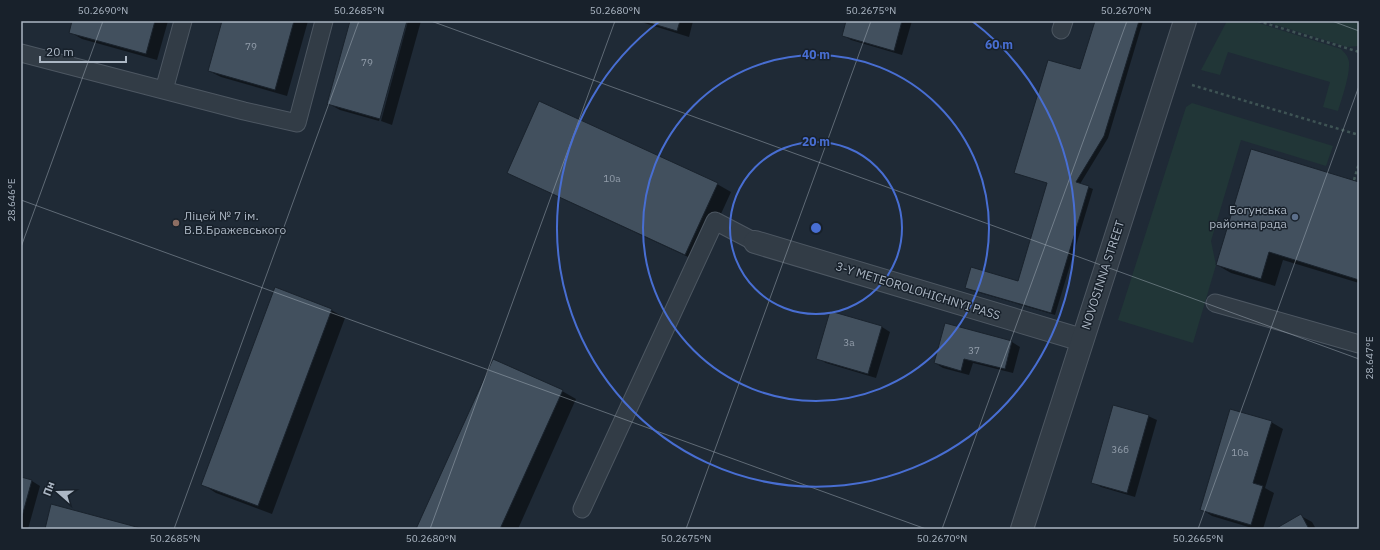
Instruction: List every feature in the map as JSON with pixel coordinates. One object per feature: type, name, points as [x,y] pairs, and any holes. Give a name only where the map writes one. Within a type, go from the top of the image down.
[{"type":"street","name":"NOVOSINNA STREET","points":[[1022,529],[1185,21]]},
{"type":"street","name":"3-Y METEOROLOHICHNYI PASS","points":[[755,242],[1082,340]]},
{"type":"lane","points":[[164,90],[183,21]]},
{"type":"lane","points":[[21,54],[244,111],[297,123],[324,21]]},
{"type":"lane","points":[[582,509],[715,222],[755,242]]},
{"type":"lane","points":[[1214,303],[1359,344]]},
{"type":"path","points":[[1258,21],[1359,52]]},
{"type":"path","points":[[1190,84],[1359,135]]},
{"type":"path","points":[[1354,180],[1359,163]]},
{"type":"green space","points":[[1227,21],[1252,21],[1341,49],[1348,58],[1349,68],[1338,111],[1323,107],[1330,82],[1228,52],[1220,75],[1201,70]]},
{"type":"green space","points":[[1264,21],[1359,21],[1359,46],[1347,47]]},
{"type":"green space","points":[[1192,103],[1333,146],[1326,166],[1241,140],[1211,241],[1216,265],[1193,343],[1118,320],[1186,107]]},
{"type":"building","points":[[72,21],[155,21],[146,54],[69,33]]},
{"type":"building","points":[[222,21],[294,21],[275,90],[208,71]]},
{"type":"building","points":[[350,21],[407,21],[380,119],[327,104]]},
{"type":"building","points":[[643,21],[680,21],[677,31]]},
{"type":"building","points":[[846,21],[902,21],[894,51],[842,36]]},
{"type":"building","points":[[1095,21],[1139,21],[1104,136],[1076,182],[1089,186],[1051,313],[965,288],[971,267],[1018,281],[1047,183],[1014,173],[1048,60],[1080,69]]},
{"type":"building","points":[[539,101],[718,183],[685,255],[507,173]]},
{"type":"building","name":"Богунська районна рада","points":[[1251,149],[1359,182],[1359,280],[1269,252],[1261,279],[1216,265]]},
{"type":"building","points":[[275,287],[332,309],[258,506],[201,485]]},
{"type":"building","points":[[830,311],[882,326],[868,374],[816,359]]},
{"type":"building","points":[[945,323],[1012,341],[1005,369],[964,359],[961,371],[934,363]]},
{"type":"building","points":[[493,359],[563,390],[500,529],[416,529]]},
{"type":"building","points":[[1113,405],[1149,415],[1127,493],[1091,483]]},
{"type":"building","points":[[1230,409],[1272,421],[1253,483],[1263,486],[1251,525],[1200,510]]},
{"type":"building","points":[[21,477],[32,480],[21,520]]},
{"type":"building","points":[[51,504],[144,529],[45,529]]},
{"type":"building","points":[[1301,514],[1309,529],[1275,529]]},
{"type":"place","name":"Богунська районна рада","points":[[1295,217]]},
{"type":"place","name":"Ліцей № 7 ім. В.В.Бражевського","points":[[176,223]]}]
